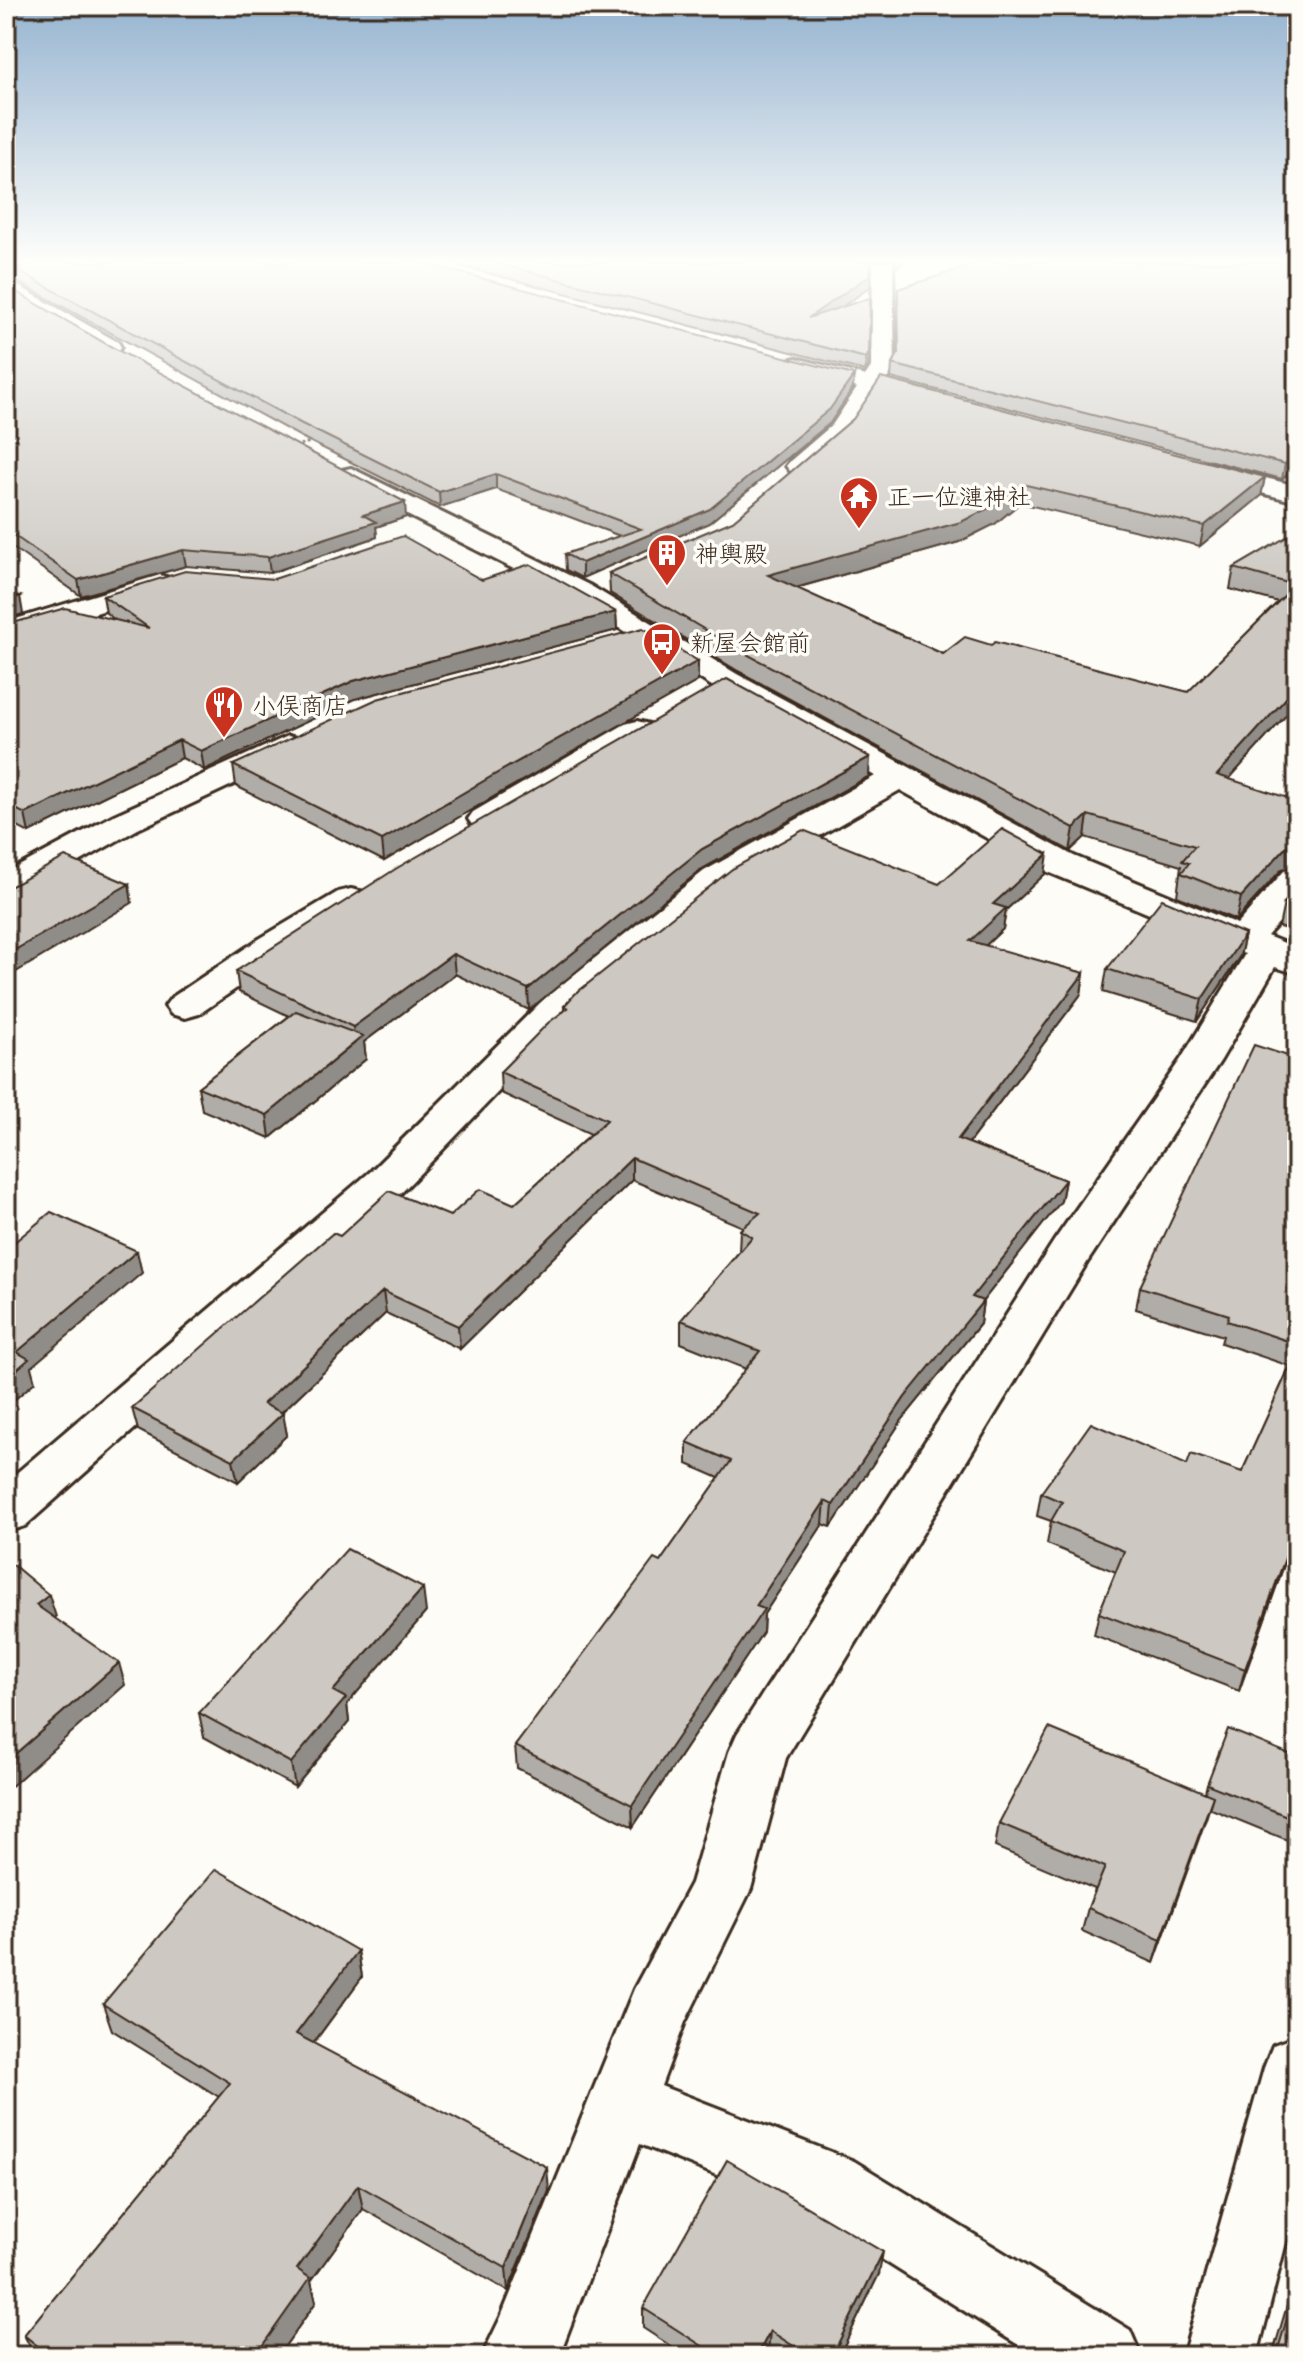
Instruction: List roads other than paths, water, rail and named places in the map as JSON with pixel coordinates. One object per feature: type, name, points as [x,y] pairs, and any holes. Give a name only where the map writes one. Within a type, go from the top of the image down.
[{"type":"main road","points":[[823,372],[963,408]]},
{"type":"main road","points":[[781,481],[841,430],[880,372]]},
{"type":"main road","points":[[293,446],[581,592],[648,633],[713,689],[900,776],[1061,864],[1268,951]]},
{"type":"main road","points":[[1191,466],[1297,494]]},
{"type":"main road","points":[[413,539],[449,525]]},
{"type":"main road","points":[[6,632],[184,577]]},
{"type":"main road","points":[[581,592],[610,579]]},
{"type":"main road","points":[[613,643],[648,633]]},
{"type":"main road","points":[[462,833],[661,718]]},
{"type":"main road","points":[[6,888],[126,822],[310,736]]},
{"type":"main road","points":[[6,1512],[386,1182],[560,1005],[717,879],[824,816],[900,776]]},
{"type":"main road","points":[[519,2356],[528,2342],[657,2011],[720,1889],[758,1752],[1070,1252],[1201,1060],[1268,951],[1261,922],[1297,879]]},
{"type":"main road","points":[[185,1006],[272,947],[381,882]]},
{"type":"main road","points":[[1220,2356],[1297,2068]]},
{"type":"main road","points":[[621,2103],[829,2186],[1104,2356]]},
{"type":"place","name":"正一位漣神社","points":[[859,530]]},
{"type":"place","name":"神輿殿","points":[[667,587]]},
{"type":"place","name":"新屋会館前","points":[[662,676]]},
{"type":"place","name":"小俣商店","points":[[224,739]]}]
